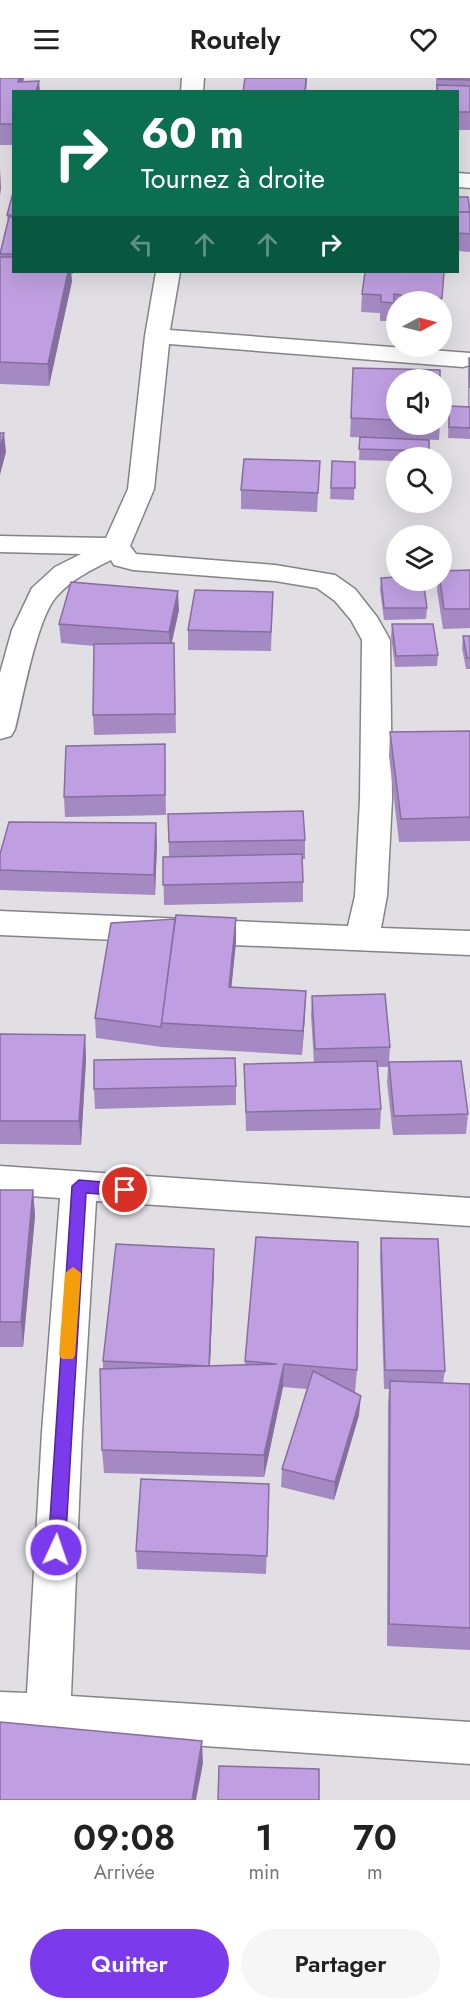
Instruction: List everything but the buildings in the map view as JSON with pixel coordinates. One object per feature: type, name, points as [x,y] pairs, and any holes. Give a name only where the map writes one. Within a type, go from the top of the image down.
[{"type":"street","points":[[0,729],[26,630],[42,594],[65,573],[116,546],[141,489],[157,336],[168,273]]},
{"type":"street","points":[[157,336],[463,359]]},
{"type":"street","points":[[0,544],[116,546]]},
{"type":"street","points":[[116,546],[124,559],[133,562],[275,573],[326,581],[345,595],[363,616],[376,640],[376,799],[371,896],[362,937]]},
{"type":"street","points":[[0,923],[470,943]]},
{"type":"street","points":[[0,1180],[470,1212]]},
{"type":"street","points":[[48,1714],[62,1432],[79,1186]]},
{"type":"street","points":[[0,1712],[470,1743]]},
{"type":"slow traffic","points":[[67,1355],[73,1273]]},
{"type":"route","points":[[56,1550],[79,1186],[125,1190]]}]
